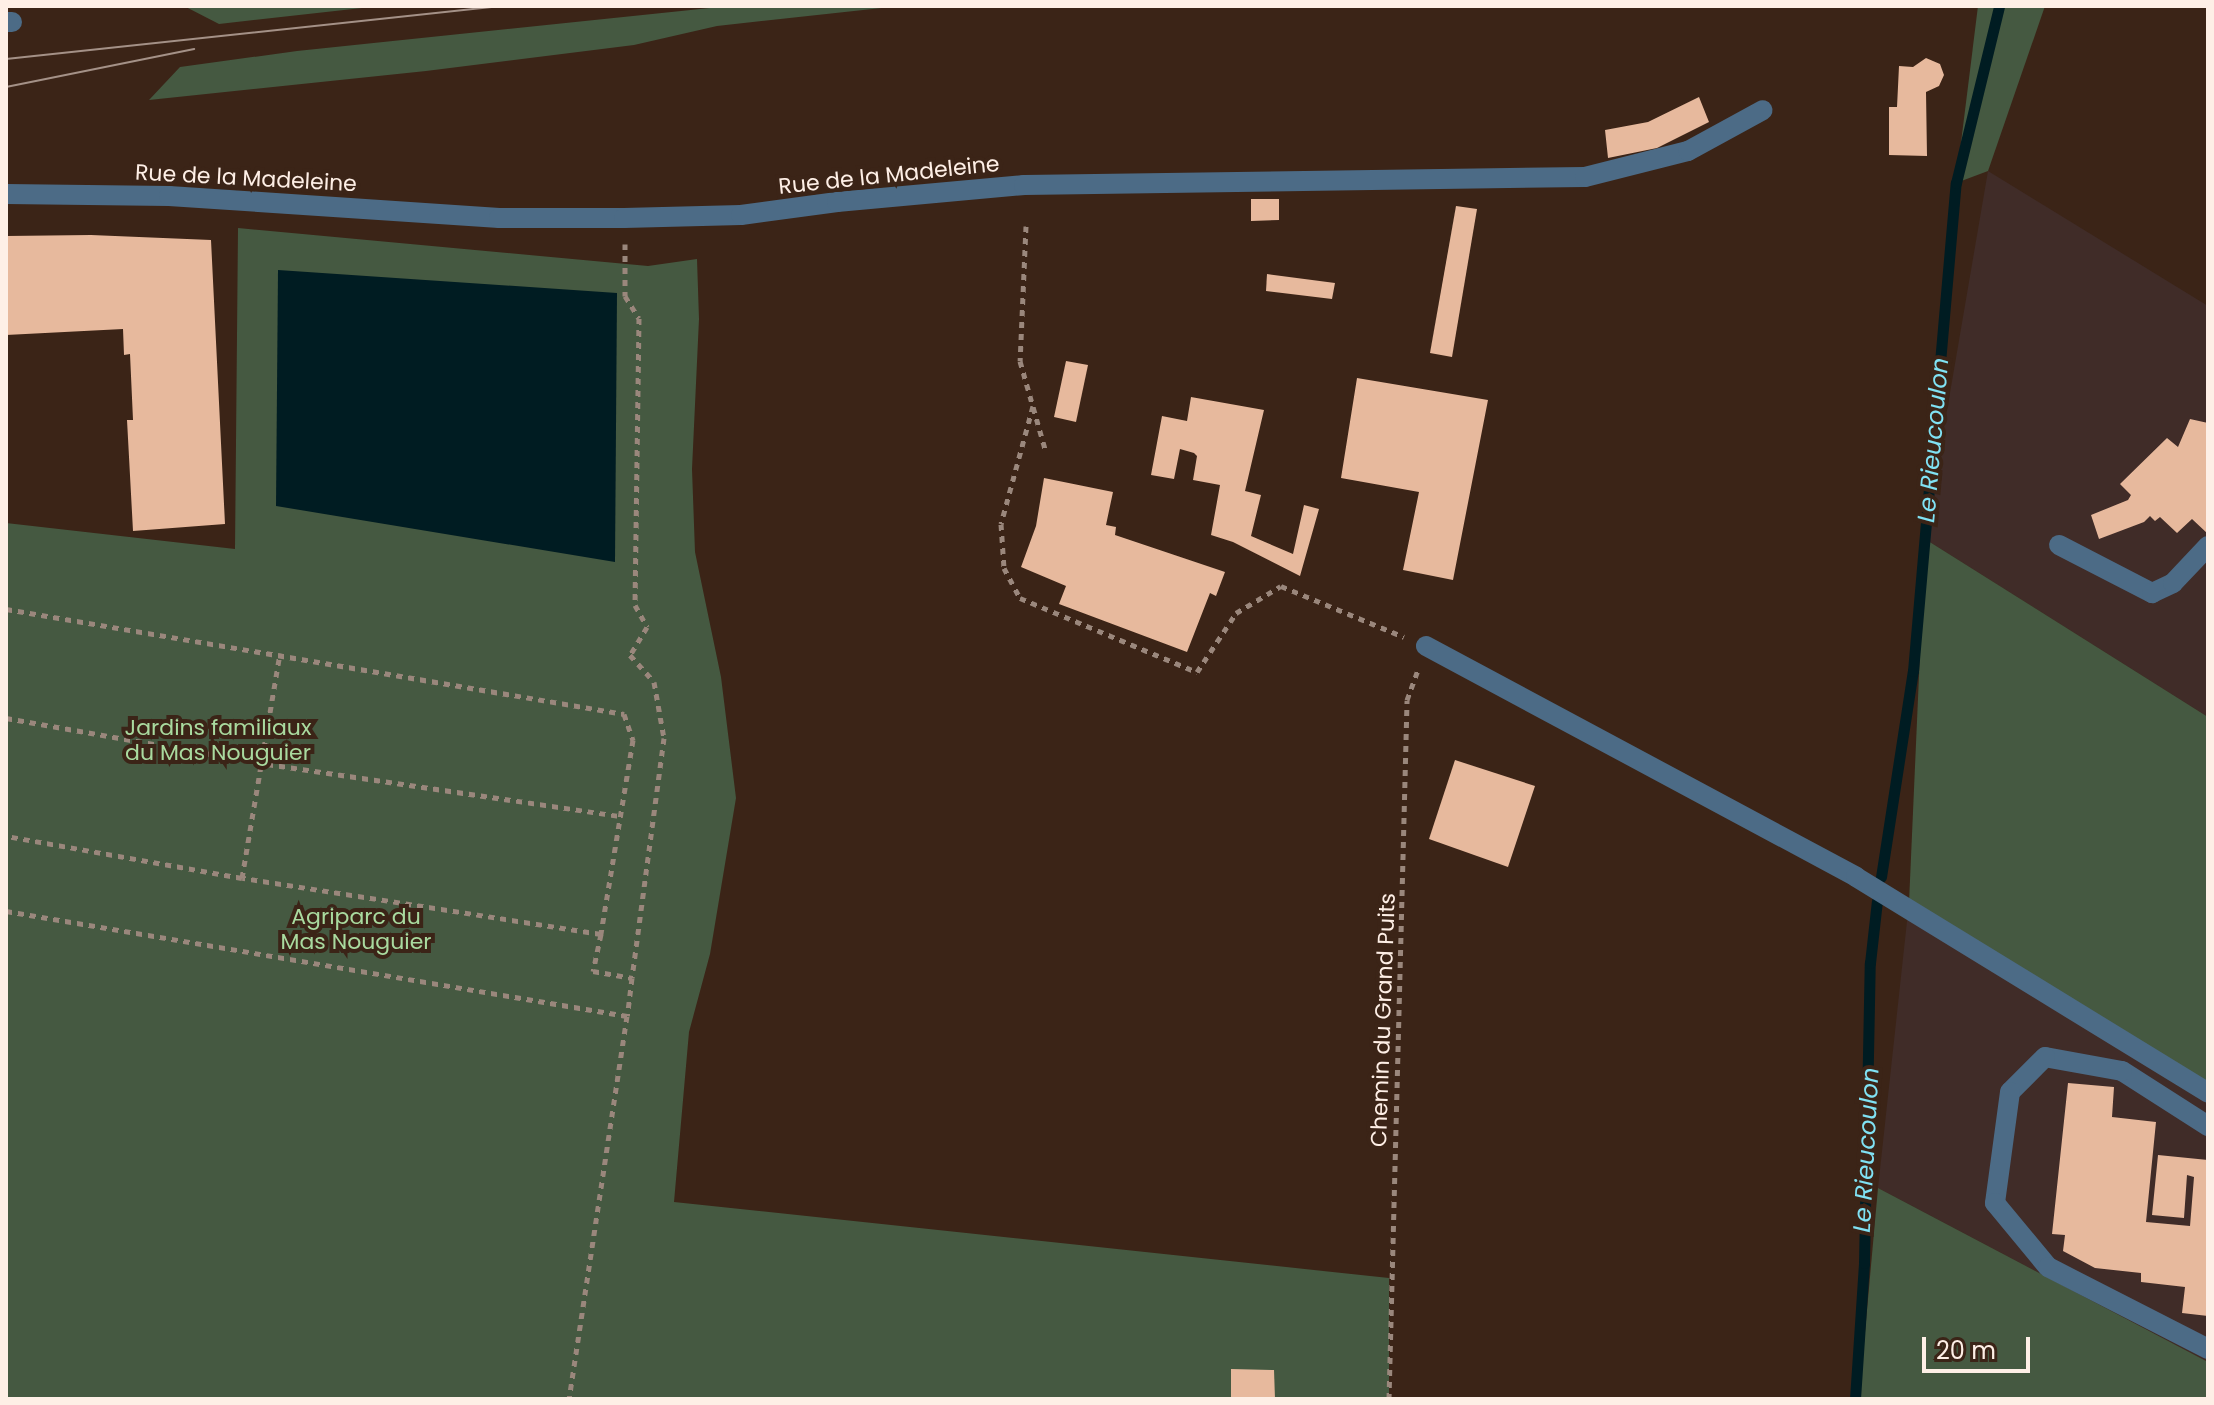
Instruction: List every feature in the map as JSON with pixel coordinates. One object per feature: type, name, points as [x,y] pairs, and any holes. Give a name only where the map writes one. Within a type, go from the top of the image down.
[{"type":"street","name":"Rue de la Madeleine","points":[[6,194],[169,196],[499,218],[624,218],[741,215],[837,202],[1024,185],[1585,177],[1688,151],[1763,110]]},
{"type":"street","points":[[2059,545],[2152,593],[2173,583],[2208,546]]},
{"type":"street","points":[[1426,646],[1856,877],[2208,1093]]},
{"type":"street","points":[[2208,1126],[2122,1071],[2045,1057],[2010,1092],[1995,1203],[2048,1267],[2208,1349]]},
{"type":"path","points":[[569,1399],[627,1016],[664,738],[654,682],[630,655],[647,627],[635,605],[639,318],[625,296],[624,218]]},
{"type":"path","points":[[1026,226],[1020,361],[1046,452]]},
{"type":"path","points":[[1033,406],[1001,524],[1004,568],[1020,598],[1197,672],[1236,613],[1281,586],[1426,646]]},
{"type":"path","points":[[6,609],[280,653],[624,714],[633,740],[593,971],[632,978]]},
{"type":"path","name":"Chemin du Grand Puits","points":[[1389,1399],[1407,700],[1426,646]]},
{"type":"path","points":[[242,878],[280,653]]},
{"type":"path","points":[[6,718],[260,763],[620,816]]},
{"type":"path","points":[[6,836],[242,878],[601,934]]},
{"type":"path","points":[[6,911],[627,1016]]},
{"type":"shaded area","points":[[1988,171],[2208,306],[2208,717],[1925,539]]},
{"type":"shaded area","points":[[1909,903],[2208,1085],[2208,1362],[1878,1188]]},
{"type":"green space","points":[[184,6],[380,6],[219,24]]},
{"type":"green space","points":[[729,6],[900,6],[717,26],[634,45],[149,100],[180,67],[297,51]]},
{"type":"green space","points":[[1978,6],[2045,6],[1988,171],[1956,183]]},
{"type":"green space","name":"Agriparc du Mas Nouguier","points":[[238,228],[648,266],[697,259],[699,319],[692,469],[695,552],[721,677],[736,798],[710,954],[689,1032],[674,1202],[1389,1278],[1389,1399],[6,1399],[6,523],[235,549]]},
{"type":"green space","points":[[1925,539],[2208,717],[2208,1085],[1909,903]]},
{"type":"green space","points":[[1878,1188],[2208,1362],[2208,1399],[1859,1399]]},
{"type":"water","points":[[278,270],[617,293],[615,562],[276,506]]},
{"type":"building","points":[[1926,58],[1940,64],[1944,75],[1939,86],[1926,92],[1927,156],[1889,155],[1889,107],[1897,107],[1899,66],[1913,67]]},
{"type":"building","points":[[1699,97],[1709,122],[1657,148],[1608,158],[1605,130],[1648,122]]},
{"type":"building","points":[[1251,199],[1279,199],[1279,220],[1251,221]]},
{"type":"building","points":[[1456,206],[1477,209],[1452,357],[1430,353]]},
{"type":"building","points":[[91,235],[211,240],[225,524],[133,531],[127,420],[133,420],[130,354],[124,355],[123,329],[6,335],[6,236]]},
{"type":"building","points":[[1267,274],[1335,283],[1332,299],[1266,291]]},
{"type":"building","points":[[1066,361],[1088,365],[1076,422],[1054,417]]},
{"type":"building","points":[[1357,378],[1488,400],[1453,580],[1403,570],[1419,492],[1341,478]]},
{"type":"building","points":[[1191,397],[1264,410],[1245,491],[1261,495],[1251,536],[1293,554],[1304,505],[1319,509],[1300,576],[1233,542],[1211,535],[1220,485],[1193,480],[1197,456],[1194,453],[1180,449],[1174,479],[1151,475],[1162,416],[1187,421]]},
{"type":"building","points":[[2190,419],[2208,423],[2208,534],[2192,519],[2177,533],[2160,517],[2155,521],[2150,516],[2144,522],[2099,539],[2091,515],[2128,500],[2131,495],[2120,484],[2167,438],[2178,447]]},
{"type":"building","points":[[1044,478],[1113,492],[1106,525],[1116,527],[1115,535],[1225,572],[1216,596],[1210,593],[1187,652],[1059,604],[1066,586],[1021,567],[1036,526]]},
{"type":"building","points":[[1455,760],[1535,786],[1508,867],[1429,839]]},
{"type":"building","points":[[2068,1083],[2114,1087],[2112,1117],[2156,1122],[2146,1222],[2190,1226],[2194,1177],[2187,1175],[2184,1218],[2152,1215],[2158,1155],[2208,1160],[2208,1316],[2182,1313],[2185,1287],[2141,1282],[2141,1273],[2095,1268],[2063,1251],[2065,1235],[2052,1234]]},
{"type":"building","points":[[1231,1369],[1274,1370],[1275,1399],[1231,1399]]},
{"type":"waterway","name":"Le Rieucoulon","points":[[1881,877],[1913,671],[1956,183],[1999,6]]},
{"type":"waterway","name":"Le Rieucoulon","points":[[1855,1399],[1864,1263],[1870,963],[1877,901]]},
{"type":"tram line","points":[[6,59],[503,6]]},
{"type":"tram line","points":[[6,87],[194,49]]},
{"type":"park label","name":"Jardins familiaux du Mas Nouguier","points":[[218,740]]}]
